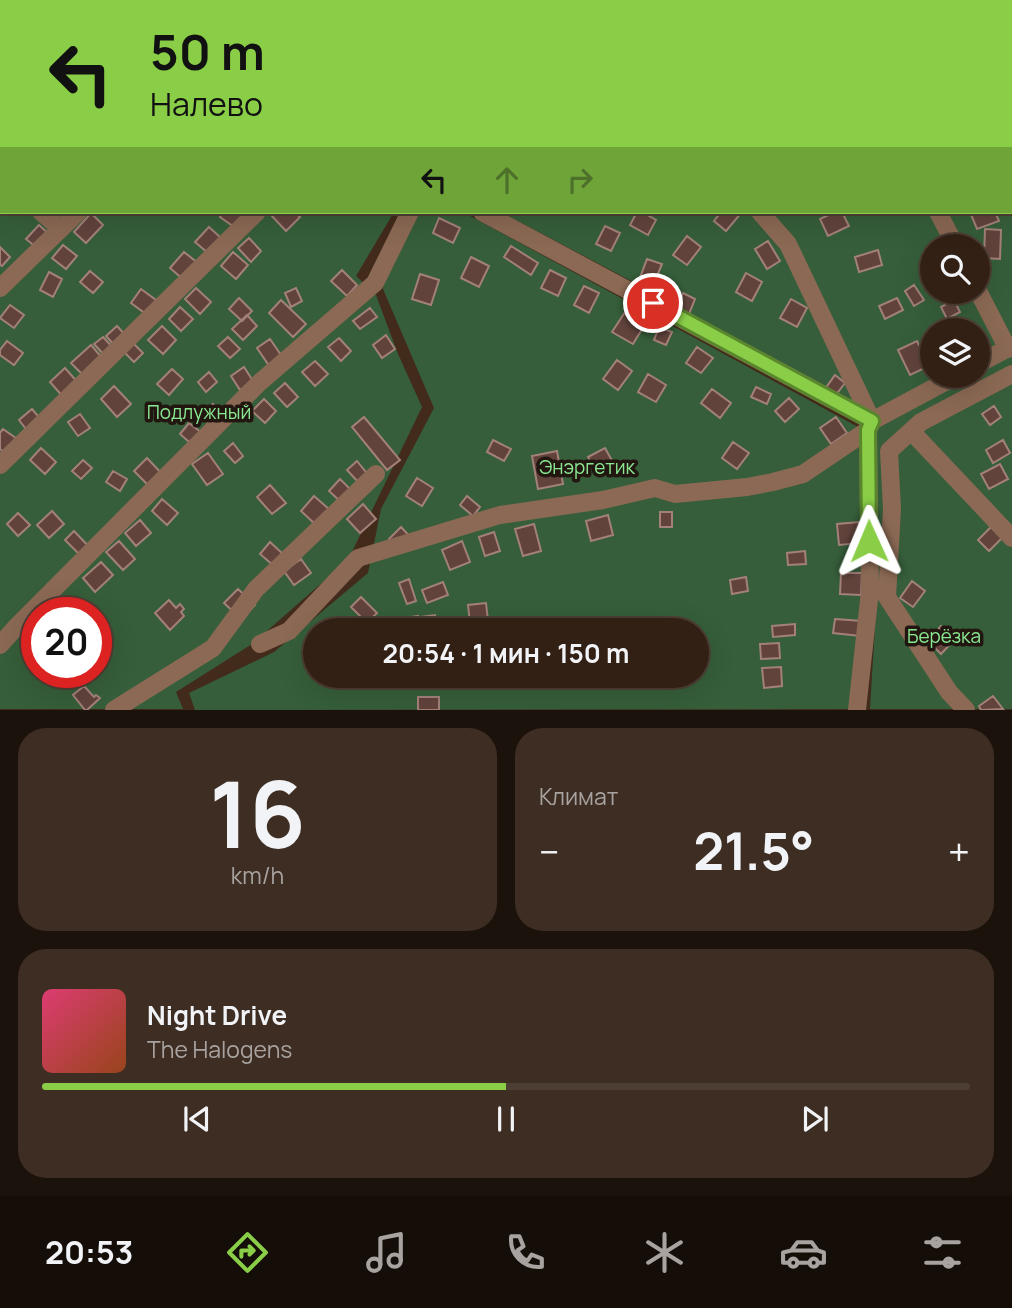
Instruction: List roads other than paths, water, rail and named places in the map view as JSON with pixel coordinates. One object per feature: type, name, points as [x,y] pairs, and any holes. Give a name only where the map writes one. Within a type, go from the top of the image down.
[{"type":"lane","points":[[43,214],[61,229]]},
{"type":"lane","points":[[0,288],[76,214]]},
{"type":"lane","points":[[0,465],[255,214]]},
{"type":"lane","points":[[0,645],[259,383],[375,283],[409,214]]},
{"type":"lane","points":[[486,214],[870,426]]},
{"type":"lane","points":[[762,214],[788,244],[870,426],[870,591],[857,709]]},
{"type":"lane","points":[[938,214],[949,234]]},
{"type":"lane","points":[[985,304],[1010,347],[990,358]]},
{"type":"lane","points":[[966,709],[949,692],[887,597],[892,509],[890,452],[921,422],[1012,374]]},
{"type":"lane","points":[[260,645],[289,631],[358,558],[500,515],[603,500],[655,488],[675,494],[747,487],[803,474],[870,426],[935,388]]},
{"type":"lane","points":[[911,431],[1012,538]]},
{"type":"lane","points":[[114,709],[213,648],[256,589],[376,474]]},
{"type":"park label","name":"Подлужный","points":[[199,412]]},
{"type":"park label","name":"Энэргетик","points":[[587,467]]},
{"type":"park label","name":"Берёзка","points":[[944,636]]}]
